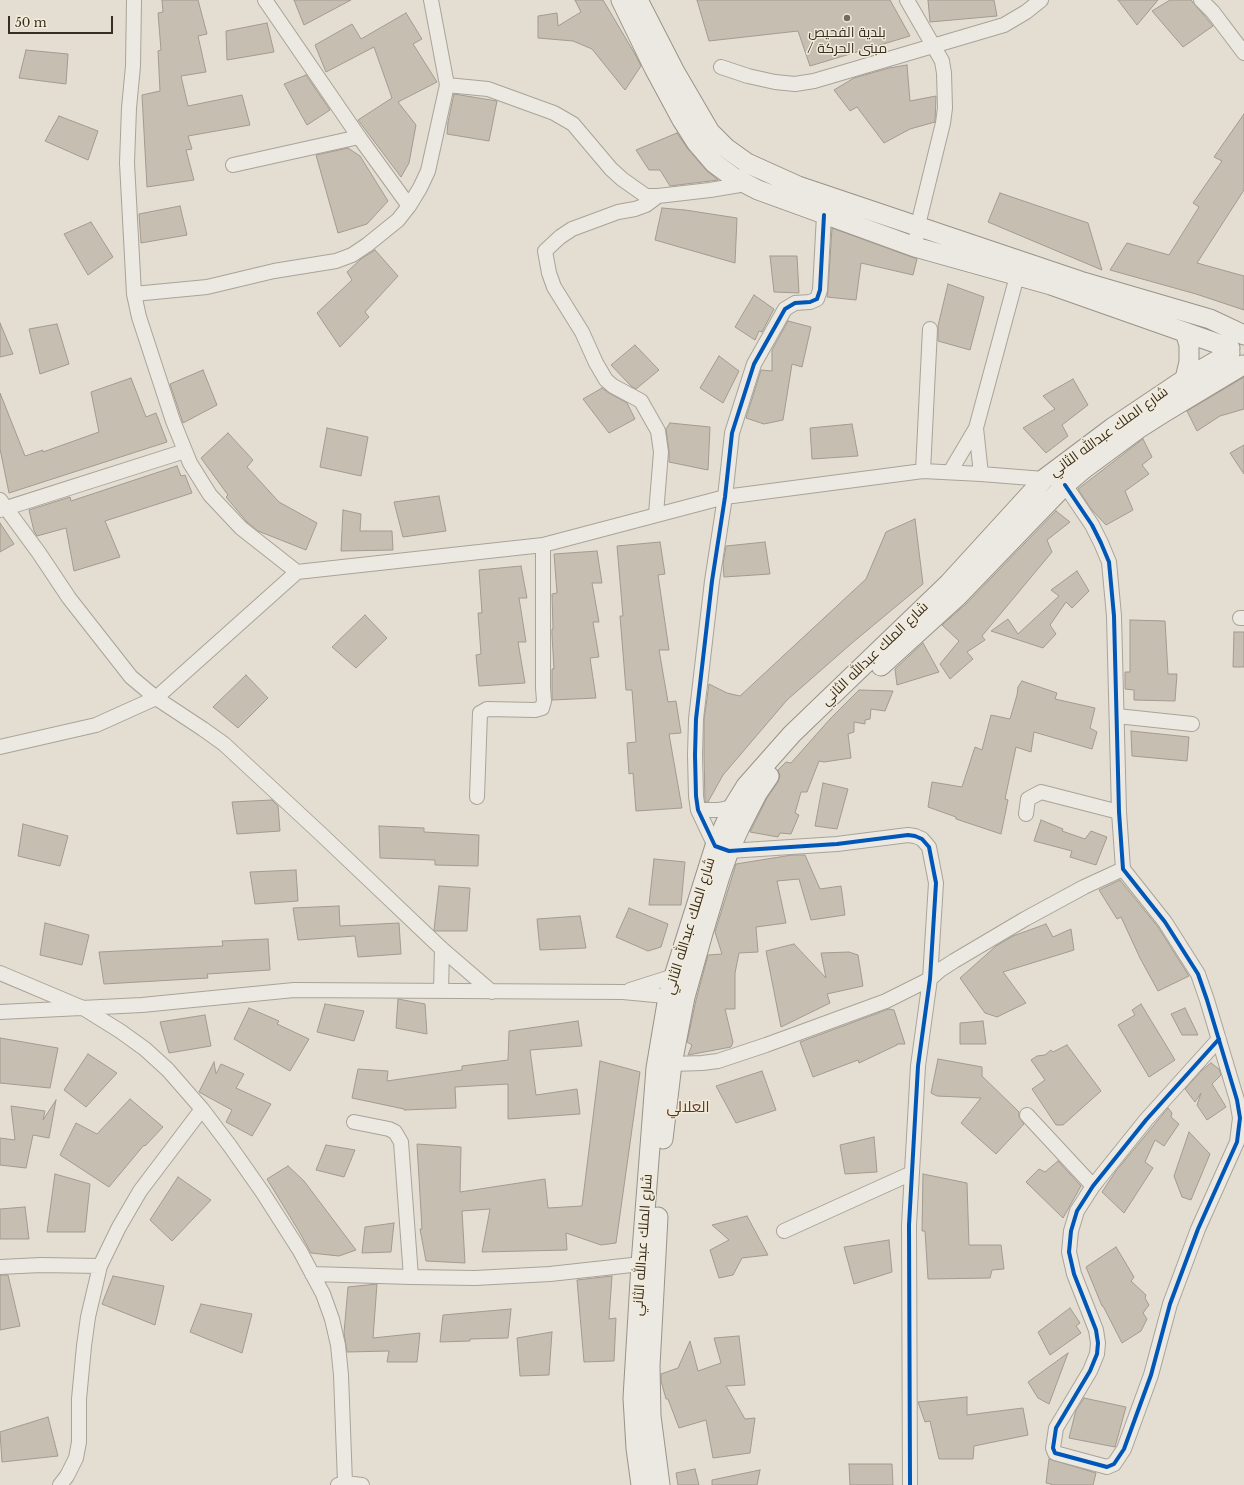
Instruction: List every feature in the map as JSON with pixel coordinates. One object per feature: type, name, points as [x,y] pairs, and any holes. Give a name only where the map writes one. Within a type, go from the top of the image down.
[{"type":"main road","points":[[621,0],[654,68],[682,120],[696,142],[714,163],[746,184],[824,215],[915,247],[1051,285],[1185,332],[1237,358]]},
{"type":"main road","points":[[638,0],[672,66],[710,132],[726,148],[746,163],[798,186],[1080,281],[1210,319],[1244,335]]},
{"type":"main road","points":[[1185,332],[1189,351],[1185,378]]},
{"type":"main road","points":[[1237,358],[1232,341],[1237,337],[1244,335]]},
{"type":"main road","name":"شارع الملك عبدالله الثاني","points":[[641,1485],[636,1448],[633,1398],[641,1264],[656,1068],[683,975],[720,876],[722,849],[733,807],[751,780],[792,734],[949,583],[1044,479],[1112,428],[1185,378],[1237,358]]},
{"type":"main road","name":"شارع الملك عبدالله الثاني","points":[[722,849],[740,827],[758,792],[782,762],[863,682],[958,596],[1064,485],[1138,429],[1205,387],[1237,358]]},
{"type":"main road","name":"شارع الملك عبدالله الثاني","points":[[660,1485],[651,1416],[650,1366],[663,1138],[672,1064],[677,997]]},
{"type":"street","points":[[134,0],[134,66],[129,108],[128,163],[134,294],[139,317],[173,421],[190,463],[210,495],[225,512],[241,528],[297,572]]},
{"type":"street","points":[[265,0],[358,137],[409,206]]},
{"type":"street","points":[[134,294],[207,287],[274,272],[336,261],[352,255],[398,220],[409,206],[428,171],[447,85],[431,0]]},
{"type":"street","points":[[906,0],[942,61],[944,73],[945,108],[943,123],[918,226],[915,247]]},
{"type":"street","points":[[721,67],[748,76],[775,82],[795,84],[814,81],[1004,25],[1026,12],[1041,0]]},
{"type":"street","points":[[1201,0],[1213,12],[1244,53]]},
{"type":"street","points":[[447,85],[488,89],[554,113],[573,124],[611,169],[646,196],[710,190],[746,184]]},
{"type":"street","points":[[233,165],[358,137]]},
{"type":"street","points":[[656,514],[661,452],[658,431],[641,401],[613,386],[606,380],[596,363],[582,332],[554,287],[549,274],[545,251],[560,237],[572,229],[618,212],[635,209],[646,205],[658,196]]},
{"type":"street","points":[[824,215],[820,290],[817,298],[810,302],[795,303],[785,309],[754,364],[732,433],[725,497],[712,581],[696,719],[694,755],[698,810],[722,849],[837,844],[908,835],[922,839],[929,847],[936,883],[930,979],[918,1066],[909,1225],[910,1485]]},
{"type":"street","points":[[950,472],[976,428],[1018,276]]},
{"type":"street","points":[[923,471],[930,329]]},
{"type":"street","points":[[976,428],[981,474]]},
{"type":"street","points":[[185,451],[2,506],[39,553],[69,598],[131,677],[156,698],[224,744],[442,948],[492,992]]},
{"type":"street","points":[[0,747],[96,725],[156,698],[297,572],[543,545],[725,497],[923,471],[1044,479]]},
{"type":"street","points":[[1064,485],[1092,525],[1109,562],[1114,616],[1119,812],[1123,869],[1165,922],[1198,974],[1237,1100],[1240,1118],[1237,1142],[1198,1229],[1170,1304],[1151,1374],[1128,1440],[1114,1464],[1107,1466],[1055,1453],[1053,1448],[1056,1428],[1090,1371],[1097,1354],[1098,1344],[1096,1330],[1074,1274],[1069,1252],[1070,1230],[1077,1212],[1093,1186],[1146,1120],[1218,1040]]},
{"type":"street","points":[[477,797],[480,713],[487,709],[535,710],[542,708],[544,701],[543,545]]},
{"type":"street","points":[[1116,716],[1192,724]]},
{"type":"street","points":[[1026,814],[1028,799],[1040,792],[1119,812]]},
{"type":"street","points":[[698,810],[718,810],[733,807]]},
{"type":"street","points":[[672,1064],[702,1064],[725,1058],[766,1045],[886,1001],[930,979],[954,961],[1025,919],[1084,887],[1123,869]]},
{"type":"street","points":[[441,991],[442,948]]},
{"type":"street","points":[[0,973],[83,1008],[120,1031],[145,1049],[168,1070],[202,1109],[263,1193],[300,1251],[323,1294],[332,1319],[338,1345],[341,1375],[342,1484],[362,1485]]},
{"type":"street","points":[[624,992],[683,975]]},
{"type":"street","points":[[0,1012],[142,1005],[294,990],[624,992],[677,997]]},
{"type":"street","points":[[60,1485],[67,1476],[76,1458],[79,1442],[79,1399],[84,1346],[88,1317],[100,1266],[119,1226],[140,1191],[202,1109]]},
{"type":"street","points":[[1027,1115],[1093,1186]]},
{"type":"street","points":[[354,1122],[389,1129],[395,1132],[401,1142],[411,1278]]},
{"type":"street","points":[[784,1231],[912,1173]]},
{"type":"street","points":[[312,1274],[411,1278],[476,1278],[550,1274],[641,1264]]},
{"type":"street","points":[[0,1267],[41,1265],[100,1266]]},
{"type":"building","points":[[162,0],[198,0],[207,34],[198,36],[206,72],[181,76],[188,106],[242,95],[250,125],[188,136],[192,149],[186,150],[194,180],[147,187],[142,95],[160,91],[158,51],[161,50],[158,13],[163,12]]},
{"type":"building","points":[[294,0],[351,0],[304,25]]},
{"type":"building","points":[[575,0],[603,0],[635,54],[641,66],[625,90],[592,49],[573,41],[538,38],[538,16],[557,13],[558,26],[581,12]]},
{"type":"building","name":"بلدية الفحيص / مبنى الحركة","points":[[697,0],[890,0],[910,36],[810,66],[798,31],[709,41]]},
{"type":"building","points":[[928,0],[994,0],[997,16],[930,22]]},
{"type":"building","points":[[1118,0],[1158,0],[1137,25]]},
{"type":"building","points":[[1170,0],[1191,0],[1213,26],[1183,47],[1152,11]]},
{"type":"building","points":[[406,13],[422,39],[413,44],[437,82],[398,102],[416,125],[409,163],[401,177],[358,120],[392,98],[374,47],[326,72],[315,45],[352,24],[361,39]]},
{"type":"building","points":[[267,23],[274,52],[227,60],[226,31]]},
{"type":"building","points":[[26,50],[68,54],[66,84],[19,78]]},
{"type":"building","points":[[907,65],[910,101],[936,96],[935,122],[910,129],[884,143],[857,107],[850,111],[834,90],[854,78],[889,68]]},
{"type":"building","points":[[306,75],[330,110],[307,125],[284,84]]},
{"type":"building","points":[[454,94],[497,101],[489,141],[447,134]]},
{"type":"building","points":[[1244,114],[1244,190],[1197,263],[1244,276],[1244,310],[1196,294],[1110,270],[1127,243],[1169,255],[1199,207],[1193,203],[1222,161],[1214,157]]},
{"type":"building","points":[[59,116],[98,131],[88,160],[45,141]]},
{"type":"building","points":[[677,133],[688,149],[706,170],[718,180],[670,186],[660,170],[649,170],[636,150]]},
{"type":"building","points":[[348,148],[360,156],[388,201],[367,224],[338,233],[316,155]]},
{"type":"building","points":[[1000,193],[1088,223],[1102,270],[988,222]]},
{"type":"building","points":[[180,206],[187,235],[141,243],[139,214]]},
{"type":"building","points":[[662,208],[737,218],[735,263],[655,240]]},
{"type":"building","points":[[91,222],[113,257],[88,275],[64,234]]},
{"type":"building","points":[[832,228],[917,259],[913,275],[861,263],[856,300],[827,297]]},
{"type":"building","points":[[375,250],[398,276],[365,312],[369,317],[340,347],[317,313],[352,280],[347,272],[361,259]]},
{"type":"building","points":[[770,256],[797,256],[799,293],[774,292]]},
{"type":"building","points":[[948,284],[984,297],[970,350],[938,341],[938,326]]},
{"type":"building","points":[[754,295],[774,309],[762,332],[759,331],[755,340],[735,327]]},
{"type":"building","points":[[788,321],[811,327],[802,367],[792,364],[783,420],[764,424],[746,418],[761,370],[772,371],[772,350]]},
{"type":"building","points":[[0,323],[13,354],[0,357]]},
{"type":"building","points":[[57,324],[69,364],[40,374],[29,329]]},
{"type":"building","points":[[635,345],[659,370],[636,389],[631,386],[611,365]]},
{"type":"building","points":[[719,356],[739,371],[723,403],[700,388]]},
{"type":"building","points":[[203,370],[217,405],[183,423],[170,384]]},
{"type":"building","points":[[1244,377],[1244,409],[1220,416],[1197,431],[1187,411]]},
{"type":"building","points":[[131,378],[146,417],[156,413],[167,442],[9,493],[0,449],[0,393],[25,456],[43,450],[43,452],[99,432],[91,392]]},
{"type":"building","points":[[1073,379],[1088,405],[1062,425],[1068,436],[1046,453],[1023,428],[1055,409],[1043,396]]},
{"type":"building","points":[[602,388],[627,403],[635,419],[609,433],[583,399]]},
{"type":"building","points":[[670,423],[710,427],[708,470],[669,462],[666,429]]},
{"type":"building","points":[[852,424],[858,456],[812,459],[810,428]]},
{"type":"building","points":[[327,428],[368,437],[361,476],[320,467]]},
{"type":"building","points":[[228,433],[253,460],[247,467],[279,502],[317,523],[306,550],[258,531],[247,522],[226,497],[228,495],[201,458]]},
{"type":"building","points":[[1143,439],[1152,457],[1142,465],[1149,474],[1125,491],[1133,510],[1106,525],[1091,509],[1078,489]]},
{"type":"building","points":[[1244,445],[1244,474],[1230,453]]},
{"type":"building","points":[[177,466],[181,476],[185,475],[192,493],[105,521],[120,557],[74,571],[66,528],[37,536],[34,531],[29,510],[70,497],[71,501]]},
{"type":"building","points":[[439,496],[446,531],[403,537],[394,502]]},
{"type":"building","points":[[343,510],[361,514],[360,531],[392,531],[393,550],[341,551]]},
{"type":"building","points":[[1056,511],[1070,522],[1047,540],[1052,552],[982,636],[985,640],[967,652],[973,659],[950,679],[940,664],[959,641],[942,625],[966,604]]},
{"type":"building","points":[[915,519],[923,584],[787,700],[723,775],[708,802],[705,802],[704,720],[709,684],[727,693],[740,696],[866,579],[886,532]]},
{"type":"building","points":[[0,523],[14,544],[0,552]]},
{"type":"building","points":[[660,542],[665,574],[658,575],[669,650],[659,650],[668,702],[676,701],[681,733],[669,734],[682,808],[636,811],[633,773],[629,774],[627,743],[636,742],[632,690],[626,690],[620,616],[623,616],[617,546]]},
{"type":"building","points":[[765,542],[770,574],[724,577],[723,564],[726,546]]},
{"type":"building","points":[[597,551],[602,583],[592,583],[599,622],[593,622],[599,657],[590,658],[596,698],[552,700],[552,669],[554,669],[552,594],[557,593],[554,554]]},
{"type":"building","points":[[521,566],[527,598],[519,598],[526,642],[518,642],[525,683],[479,686],[476,655],[481,654],[478,613],[482,613],[479,570]]},
{"type":"building","points":[[1077,571],[1089,591],[1072,608],[1066,602],[1050,625],[1056,634],[1043,648],[991,631],[1008,619],[1018,634],[1059,596],[1051,590]]},
{"type":"building","points":[[365,615],[387,638],[356,668],[332,647]]},
{"type":"building","points":[[1130,620],[1165,621],[1168,674],[1177,674],[1175,701],[1134,700],[1134,690],[1125,689],[1125,672],[1130,672]]},
{"type":"building","points":[[1234,632],[1244,632],[1244,667],[1233,667]]},
{"type":"building","points":[[923,643],[939,672],[897,685],[895,669]]},
{"type":"building","points":[[246,675],[268,698],[238,728],[213,707]]},
{"type":"building","points":[[1022,681],[1057,693],[1055,699],[1095,708],[1090,728],[1097,732],[1092,749],[1034,732],[1031,752],[1016,747],[1005,799],[1008,800],[1001,834],[956,819],[956,817],[928,807],[932,782],[962,787],[975,747],[982,750],[991,715],[1010,719],[1018,687]]},
{"type":"building","points":[[859,690],[893,691],[885,711],[871,709],[870,719],[865,720],[865,724],[854,722],[854,732],[848,734],[851,758],[824,762],[819,761],[807,792],[801,792],[795,813],[799,815],[791,834],[780,833],[778,837],[750,832],[767,798],[778,782],[780,776],[778,770],[786,762],[791,763],[830,719]]},
{"type":"building","points":[[1131,731],[1189,737],[1187,761],[1132,756]]},
{"type":"building","points":[[823,783],[848,789],[837,829],[815,826]]},
{"type":"building","points":[[272,800],[278,806],[280,831],[237,834],[232,802]]},
{"type":"building","points":[[1041,820],[1063,829],[1062,831],[1085,839],[1091,831],[1107,837],[1096,865],[1070,857],[1072,851],[1034,841]]},
{"type":"building","points":[[23,824],[68,836],[60,866],[18,856]]},
{"type":"building","points":[[379,826],[424,828],[424,832],[479,835],[478,866],[435,865],[435,860],[380,858]]},
{"type":"building","points":[[792,855],[805,855],[820,889],[841,886],[845,915],[811,920],[799,879],[777,881],[786,923],[756,927],[758,952],[739,953],[735,973],[735,1009],[725,1009],[733,1042],[731,1047],[688,1055],[692,1045],[687,1042],[708,955],[722,954],[715,932],[736,864]]},
{"type":"building","points":[[654,859],[685,862],[681,905],[649,905]]},
{"type":"building","points":[[296,870],[298,901],[255,904],[250,872]]},
{"type":"building","points":[[1120,880],[1158,927],[1189,976],[1158,991],[1140,958],[1121,917],[1117,919],[1099,890]]},
{"type":"building","points":[[439,886],[470,888],[467,931],[434,930]]},
{"type":"building","points":[[339,906],[340,926],[399,923],[401,954],[358,957],[355,936],[298,940],[293,908]]},
{"type":"building","points":[[629,908],[668,924],[661,947],[648,951],[616,937]]},
{"type":"building","points":[[580,916],[586,948],[540,950],[537,919]]},
{"type":"building","points":[[45,923],[89,935],[82,965],[40,955]]},
{"type":"building","points":[[1046,924],[1053,937],[1071,929],[1074,950],[1003,972],[1026,1003],[997,1017],[985,1013],[960,978],[996,946],[1013,936]]},
{"type":"building","points":[[268,939],[270,970],[207,974],[208,978],[104,984],[99,952],[223,946],[222,941]]},
{"type":"building","points":[[794,944],[826,978],[821,953],[849,952],[858,955],[863,986],[827,994],[830,1003],[781,1027],[766,951]]},
{"type":"building","points":[[398,999],[425,1004],[427,1034],[396,1028]]},
{"type":"building","points":[[325,1004],[364,1011],[354,1041],[317,1032]]},
{"type":"building","points":[[1141,1004],[1175,1060],[1149,1077],[1118,1025],[1135,1015],[1132,1010]]},
{"type":"building","points":[[249,1008],[279,1021],[277,1024],[309,1039],[290,1071],[234,1039]]},
{"type":"building","points":[[1185,1008],[1198,1035],[1182,1035],[1171,1014]]},
{"type":"building","points":[[889,1009],[894,1010],[905,1044],[897,1044],[859,1063],[858,1060],[813,1077],[800,1042]]},
{"type":"building","points":[[205,1015],[211,1046],[169,1053],[160,1022]]},
{"type":"building","points":[[578,1021],[582,1046],[530,1050],[536,1095],[577,1089],[580,1114],[508,1119],[508,1084],[455,1087],[456,1108],[404,1110],[352,1098],[358,1069],[388,1071],[387,1081],[462,1070],[462,1066],[508,1060],[509,1031]]},
{"type":"building","points":[[983,1021],[986,1044],[960,1044],[960,1023]]},
{"type":"building","points":[[0,1038],[58,1048],[50,1088],[0,1083]]},
{"type":"building","points":[[1067,1045],[1101,1091],[1063,1125],[1056,1125],[1032,1089],[1045,1080],[1031,1060],[1037,1056],[1045,1055],[1051,1050],[1053,1052]]},
{"type":"building","points":[[88,1054],[117,1073],[86,1107],[64,1090]]},
{"type":"building","points":[[938,1059],[982,1067],[982,1076],[1019,1112],[1019,1117],[1024,1124],[996,1154],[961,1123],[981,1098],[937,1096],[931,1093]]},
{"type":"building","points":[[600,1061],[640,1072],[616,1243],[601,1245],[566,1233],[567,1250],[482,1252],[490,1209],[462,1211],[465,1263],[426,1261],[420,1229],[422,1229],[417,1144],[461,1147],[460,1192],[545,1179],[548,1208],[582,1206]]},
{"type":"building","points":[[214,1062],[216,1074],[221,1064],[244,1074],[236,1088],[271,1104],[252,1136],[226,1122],[232,1110],[199,1092]]},
{"type":"building","points":[[1211,1063],[1219,1069],[1221,1075],[1212,1084],[1226,1107],[1207,1120],[1197,1105],[1201,1093],[1195,1102],[1185,1089],[1202,1070]]},
{"type":"building","points":[[762,1071],[776,1110],[736,1123],[716,1086]]},
{"type":"building","points":[[130,1099],[163,1127],[145,1146],[144,1145],[109,1187],[60,1155],[76,1123],[97,1134]]},
{"type":"building","points":[[56,1100],[49,1138],[33,1135],[26,1168],[0,1165],[0,1138],[15,1140],[11,1106],[45,1111],[43,1120]]},
{"type":"building","points":[[1168,1108],[1172,1113],[1171,1117],[1179,1124],[1164,1146],[1155,1140],[1145,1162],[1153,1168],[1124,1213],[1102,1192],[1116,1171]]},
{"type":"building","points":[[1189,1132],[1210,1154],[1191,1200],[1182,1197],[1174,1176]]},
{"type":"building","points":[[874,1137],[877,1172],[845,1174],[840,1145]]},
{"type":"building","points":[[326,1145],[355,1150],[344,1177],[316,1170]]},
{"type":"building","points":[[1058,1161],[1081,1186],[1063,1218],[1026,1182],[1039,1169],[1045,1172]]},
{"type":"building","points":[[288,1166],[304,1181],[356,1250],[339,1256],[311,1253],[267,1179]]},
{"type":"building","points":[[55,1174],[90,1184],[85,1232],[47,1232]]},
{"type":"building","points":[[923,1174],[967,1183],[969,1245],[1001,1245],[1004,1269],[992,1270],[990,1278],[928,1279],[925,1231],[922,1231]]},
{"type":"building","points":[[178,1177],[211,1200],[172,1241],[150,1220]]},
{"type":"building","points":[[25,1207],[29,1239],[0,1239],[0,1209]]},
{"type":"building","points":[[747,1216],[768,1255],[742,1258],[733,1275],[719,1278],[710,1250],[729,1240],[712,1225]]},
{"type":"building","points":[[394,1223],[391,1252],[362,1253],[365,1227]]},
{"type":"building","points":[[889,1240],[892,1272],[854,1284],[844,1247]]},
{"type":"building","points":[[1116,1247],[1134,1277],[1131,1281],[1146,1295],[1145,1298],[1149,1305],[1143,1313],[1147,1319],[1141,1331],[1122,1343],[1102,1306],[1086,1267]]},
{"type":"building","points":[[0,1275],[8,1275],[20,1326],[0,1330]]},
{"type":"building","points":[[113,1276],[164,1286],[155,1325],[102,1304]]},
{"type":"building","points":[[612,1276],[609,1319],[616,1318],[614,1361],[584,1362],[577,1280]]},
{"type":"building","points":[[377,1284],[373,1338],[420,1333],[417,1362],[387,1362],[389,1351],[347,1352],[344,1333],[348,1287]]},
{"type":"building","points":[[201,1304],[252,1314],[242,1353],[190,1332]]},
{"type":"building","points":[[1070,1308],[1080,1323],[1076,1326],[1081,1333],[1050,1355],[1038,1332]]},
{"type":"building","points":[[511,1309],[508,1338],[470,1339],[470,1341],[440,1342],[443,1315]]},
{"type":"building","points":[[552,1332],[549,1375],[520,1376],[517,1338]]},
{"type":"building","points":[[739,1336],[745,1385],[726,1386],[745,1419],[755,1418],[750,1453],[713,1458],[706,1420],[679,1428],[668,1399],[666,1399],[661,1381],[661,1374],[678,1368],[690,1341],[698,1371],[721,1363],[714,1338]]},
{"type":"building","points":[[1068,1353],[1049,1404],[1038,1398],[1028,1382]]},
{"type":"building","points":[[967,1397],[967,1415],[1023,1408],[1028,1435],[974,1446],[973,1459],[939,1459],[930,1421],[925,1422],[918,1402]]},
{"type":"building","points":[[1084,1398],[1126,1407],[1115,1447],[1069,1438],[1076,1410]]},
{"type":"building","points":[[48,1417],[58,1456],[2,1462],[0,1432]]},
{"type":"building","points":[[1049,1459],[1096,1473],[1093,1485],[1051,1485],[1046,1483]]},
{"type":"building","points":[[849,1464],[892,1464],[893,1485],[850,1485]]},
{"type":"building","points":[[695,1469],[699,1485],[678,1485],[676,1473]]},
{"type":"building","points":[[760,1470],[757,1485],[712,1485],[712,1480]]},
{"type":"cycle path","points":[[824,215],[820,290],[817,299],[810,302],[795,303],[785,309],[754,364],[732,433],[725,497],[712,581],[696,719],[696,796],[698,810],[715,846],[729,851],[837,844],[908,835],[922,839],[929,847],[936,883],[930,979],[918,1066],[909,1225],[910,1485]]},
{"type":"cycle path","points":[[1065,485],[1092,525],[1109,562],[1114,616],[1119,812],[1123,869],[1165,922],[1198,974],[1207,1000],[1237,1100],[1240,1118],[1237,1142],[1198,1229],[1170,1304],[1151,1375],[1124,1449],[1114,1464],[1107,1467],[1055,1453],[1053,1448],[1056,1428],[1090,1371],[1097,1354],[1098,1343],[1096,1330],[1074,1274],[1069,1252],[1071,1231],[1077,1211],[1093,1186],[1146,1120],[1219,1039]]},
{"type":"place","name":"بلدية الفحيص / مبنى الحركة","points":[[847,18]]},
{"type":"district","name":"العلالي","points":[[688,1108]]}]
